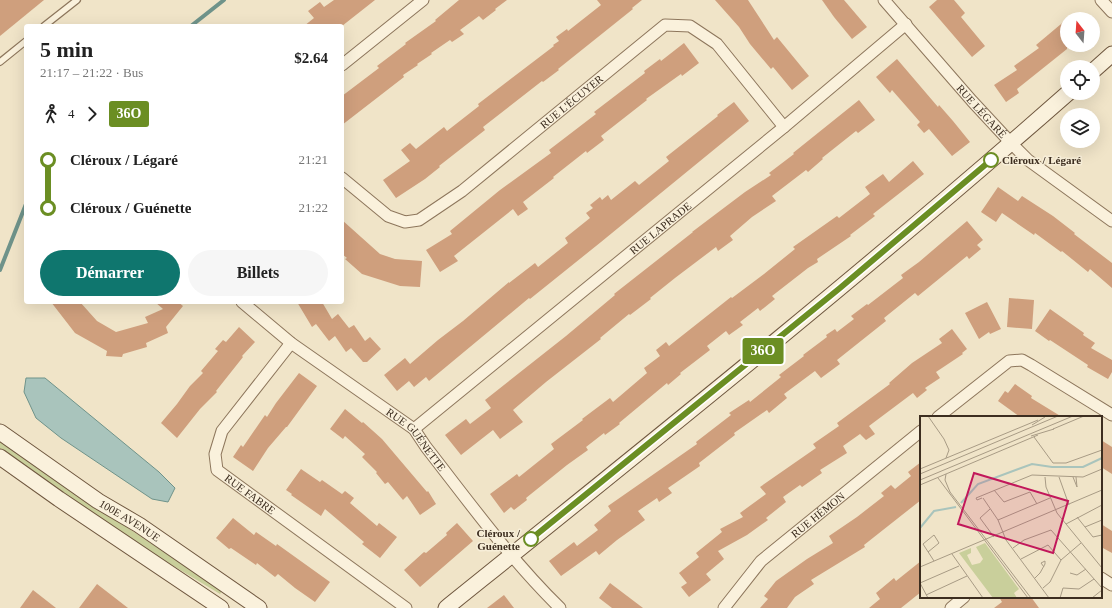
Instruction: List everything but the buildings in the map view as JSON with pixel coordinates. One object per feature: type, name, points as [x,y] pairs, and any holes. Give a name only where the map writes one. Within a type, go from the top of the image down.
[{"type":"street","points":[[344,63],[423,0]]},
{"type":"street","name":"RUE LÉGARÉ","points":[[884,0],[972,101],[1028,160],[1112,221]]},
{"type":"street","points":[[1101,0],[1112,12]]},
{"type":"street","name":"RUE LAPRADE","points":[[414,429],[784,127],[906,24]]},
{"type":"street","name":"RUE L'ÉCUYER","points":[[344,180],[388,216],[405,222],[419,220],[462,191],[664,25],[690,26],[717,44],[784,127]]},
{"type":"street","points":[[1100,65],[1112,54]]},
{"type":"street","points":[[446,608],[834,293],[1060,100]]},
{"type":"street","name":"RUE GUÉNETTE","points":[[244,304],[291,343],[414,429],[426,447],[511,556],[539,588],[560,608]]},
{"type":"street","name":"RUE FABRE","points":[[291,343],[222,431],[215,454],[217,470],[406,608]]},
{"type":"street","points":[[939,416],[1009,361],[1022,360],[1031,364],[1112,415]]},
{"type":"street","name":"100E AVENUE","points":[[0,432],[98,501],[139,525],[259,608]]},
{"type":"street","name":"RUE HÉMON","points":[[724,608],[761,561],[920,432]]},
{"type":"street","name":"100E AVENUE","points":[[0,457],[221,608]]},
{"type":"street","points":[[1102,579],[1112,585]]},
{"type":"street","points":[[951,608],[963,598]]},
{"type":"lane","points":[[47,24],[77,0]]},
{"type":"lane","points":[[0,62],[24,43]]},
{"type":"green space","points":[[0,439],[101,510],[222,591],[220,594],[147,550],[0,450]]},
{"type":"water","points":[[26,378],[45,378],[159,472],[175,488],[168,502],[152,499],[61,438],[36,418],[24,392]]},
{"type":"waterway","points":[[194,24],[224,0]]},
{"type":"waterway","points":[[0,270],[24,209]]},
{"type":"bus line","name":"36O","points":[[531,539],[840,288],[991,160]]},
{"type":"place","name":"Cléroux / Légaré","points":[[991,160]]},
{"type":"place","name":"Cléroux / Guénette","points":[[531,539]]}]
